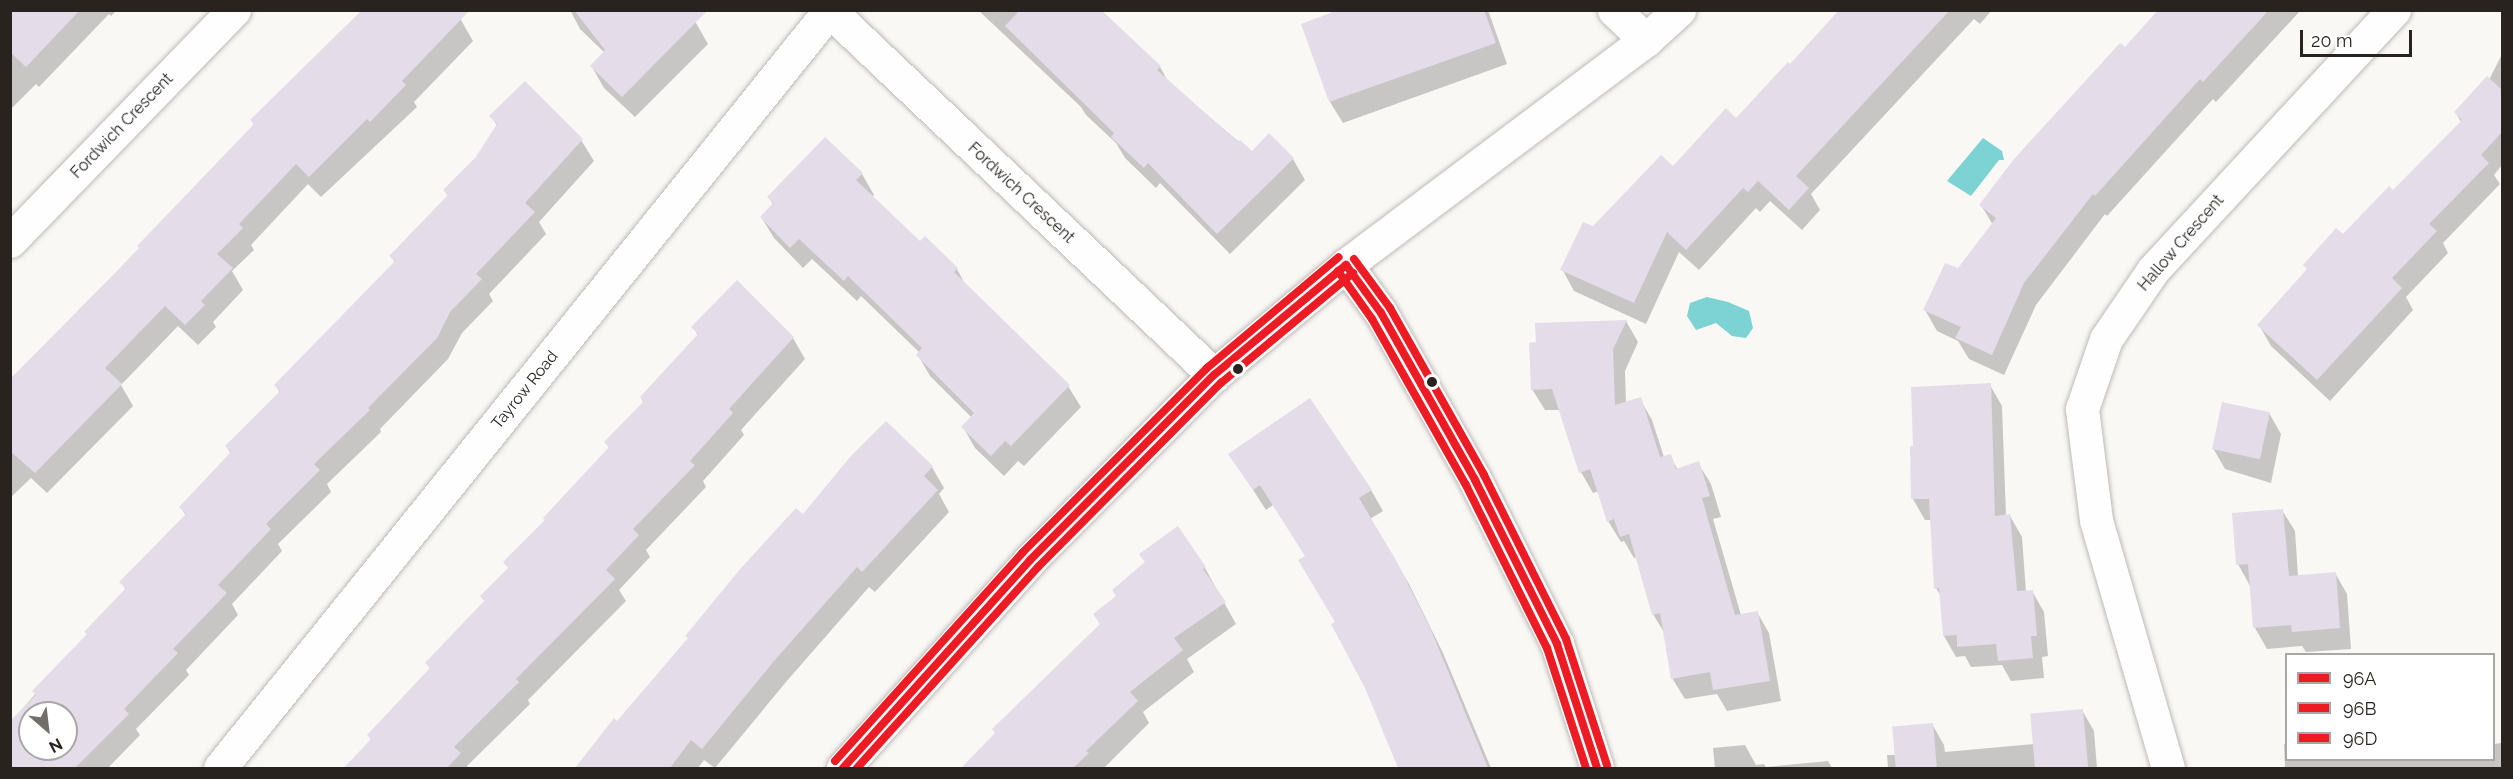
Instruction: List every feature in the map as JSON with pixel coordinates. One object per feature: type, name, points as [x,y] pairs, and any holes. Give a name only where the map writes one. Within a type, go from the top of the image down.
[{"type":"street","name":"Fordwich Crescent","points":[[10,241],[234,10]]},
{"type":"street","points":[[1614,10],[1646,40]]},
{"type":"street","points":[[843,768],[1030,560],[1214,375],[1346,264],[1646,40],[1679,10]]},
{"type":"street","name":"Hallow Crescent","points":[[2168,768],[2096,520],[2082,409],[2106,339],[2153,270],[2394,10]]},
{"type":"street","name":"Fordwich Crescent","points":[[829,11],[1214,375]]},
{"type":"street","name":"Tayrow Road","points":[[220,768],[829,11]]},
{"type":"street","points":[[1346,264],[1381,313],[1475,480],[1557,644],[1597,768]]},
{"type":"water","points":[[1983,138],[2002,151],[2004,160],[1999,160],[1971,196],[1947,181]]},
{"type":"water","points":[[1707,297],[1728,302],[1749,311],[1753,328],[1746,338],[1732,336],[1716,323],[1696,330],[1687,316],[1690,303]]},
{"type":"building","points":[[10,10],[80,10],[26,67],[10,52]]},
{"type":"building","points":[[362,10],[470,10],[402,81],[406,85],[370,122],[367,119],[309,177],[296,164],[239,224],[243,228],[217,254],[233,268],[201,301],[205,305],[185,325],[165,306],[105,368],[122,384],[35,473],[10,451],[10,379],[139,248],[137,246],[254,124],[250,120]]},
{"type":"building","points":[[574,10],[708,10],[622,97],[590,66],[605,50]]},
{"type":"building","points":[[1020,10],[1101,10],[1161,66],[1157,70],[1238,142],[1240,140],[1252,151],[1269,133],[1294,158],[1217,234],[1148,163],[1144,168],[1111,137],[1114,133],[1005,26]]},
{"type":"building","points":[[1338,10],[1484,10],[1496,43],[1329,102],[1301,24]]},
{"type":"building","points":[[1839,10],[1950,10],[1796,176],[1809,188],[1789,210],[1758,181],[1748,192],[1743,188],[1686,250],[1667,232],[1634,303],[1560,270],[1583,222],[1593,226],[1661,155],[1673,166],[1726,108],[1736,118],[1788,62],[1790,64]]},
{"type":"building","points":[[2158,10],[2269,10],[2203,82],[2200,79],[2095,196],[2093,194],[2024,283],[1992,355],[1955,338],[1961,327],[1923,310],[1945,263],[1958,268],[1996,218],[1979,205],[2014,159],[2120,43],[2125,47]]},
{"type":"building","points":[[2487,76],[2502,90],[2502,132],[2481,155],[2489,163],[2429,224],[2437,231],[2392,278],[2402,288],[2317,380],[2257,325],[2307,269],[2303,265],[2336,228],[2343,234],[2389,186],[2393,190],[2462,120],[2454,112]]},
{"type":"building","points":[[525,81],[583,139],[525,203],[535,212],[476,274],[482,279],[450,312],[437,338],[368,408],[370,410],[314,464],[320,470],[266,524],[271,529],[218,585],[227,593],[173,649],[178,653],[124,709],[129,714],[75,768],[10,768],[10,721],[18,713],[18,761],[78,761],[78,701],[30,701],[36,695],[32,691],[87,634],[84,632],[126,588],[119,582],[186,514],[179,507],[231,452],[225,446],[280,391],[274,385],[395,261],[389,256],[448,195],[443,190],[475,158],[497,124],[489,116]]},
{"type":"building","points":[[825,137],[863,173],[856,180],[920,241],[925,236],[958,268],[954,272],[1070,385],[1011,446],[1005,441],[991,456],[961,427],[974,413],[916,355],[922,348],[848,276],[844,281],[799,239],[790,248],[760,217],[773,203],[767,197]]},
{"type":"building","points":[[737,280],[794,337],[729,409],[733,413],[690,461],[695,465],[633,529],[639,535],[606,570],[615,579],[516,679],[519,682],[454,747],[461,753],[447,768],[344,768],[371,739],[367,735],[430,668],[425,663],[484,601],[480,596],[508,568],[503,562],[545,520],[543,518],[609,447],[604,442],[644,401],[640,397],[698,334],[691,327]]},
{"type":"building","points":[[1627,320],[1613,349],[1615,405],[1641,397],[1660,457],[1671,454],[1676,469],[1699,461],[1710,496],[1702,498],[1735,615],[1758,611],[1770,681],[1713,690],[1710,672],[1671,679],[1660,613],[1652,615],[1629,534],[1620,537],[1614,519],[1607,522],[1590,469],[1579,473],[1552,389],[1531,390],[1529,343],[1536,342],[1535,323]]},
{"type":"building","points":[[1991,383],[1995,516],[2010,514],[2017,591],[2033,590],[2037,636],[2031,636],[2033,658],[1998,661],[1996,644],[1957,647],[1957,635],[1943,636],[1939,588],[1934,589],[1929,499],[1911,499],[1910,446],[1913,446],[1911,387]]},
{"type":"building","points":[[1310,398],[1372,490],[1359,498],[1397,562],[1431,630],[1488,768],[1398,768],[1365,688],[1331,624],[1335,622],[1298,560],[1305,556],[1260,485],[1253,490],[1228,454]]},
{"type":"building","points":[[2222,402],[2270,412],[2260,459],[2212,449]]},
{"type":"building","points":[[886,421],[933,466],[924,476],[938,490],[862,572],[857,567],[774,661],[702,749],[691,740],[670,768],[575,768],[614,718],[617,721],[688,638],[685,636],[741,568],[796,508],[803,514],[850,457]]},
{"type":"building","points":[[2283,509],[2289,576],[2336,572],[2340,628],[2292,632],[2291,625],[2253,628],[2248,564],[2236,565],[2232,513]]},
{"type":"building","points":[[1178,526],[1206,567],[1203,569],[1226,602],[1174,638],[1183,650],[1130,692],[1138,701],[1086,751],[1089,753],[1073,768],[961,768],[995,733],[992,729],[1100,624],[1093,614],[1116,596],[1112,590],[1145,562],[1139,554]]},
{"type":"building","points":[[2083,709],[2088,768],[2035,768],[2030,714]]},
{"type":"building","points":[[1933,723],[1937,768],[1896,768],[1892,727]]},
{"type":"transit line","name":"96D","points":[[835,761],[1022,553],[1207,368],[1339,257]]},
{"type":"transit line","name":"96D","points":[[1354,259],[1390,308],[1484,475],[1566,639],[1607,765]]},
{"type":"transit line","name":"96A","points":[[1346,265],[1381,313],[1475,480],[1557,644],[1597,768]]},
{"type":"transit line","name":"96A","points":[[843,768],[1030,560],[1214,375],[1346,265]]},
{"type":"transit line","name":"96B","points":[[1338,271],[1372,319],[1466,485],[1547,648],[1586,768]]},
{"type":"transit line","name":"96B","points":[[857,768],[1038,567],[1221,383],[1353,273]]}]
